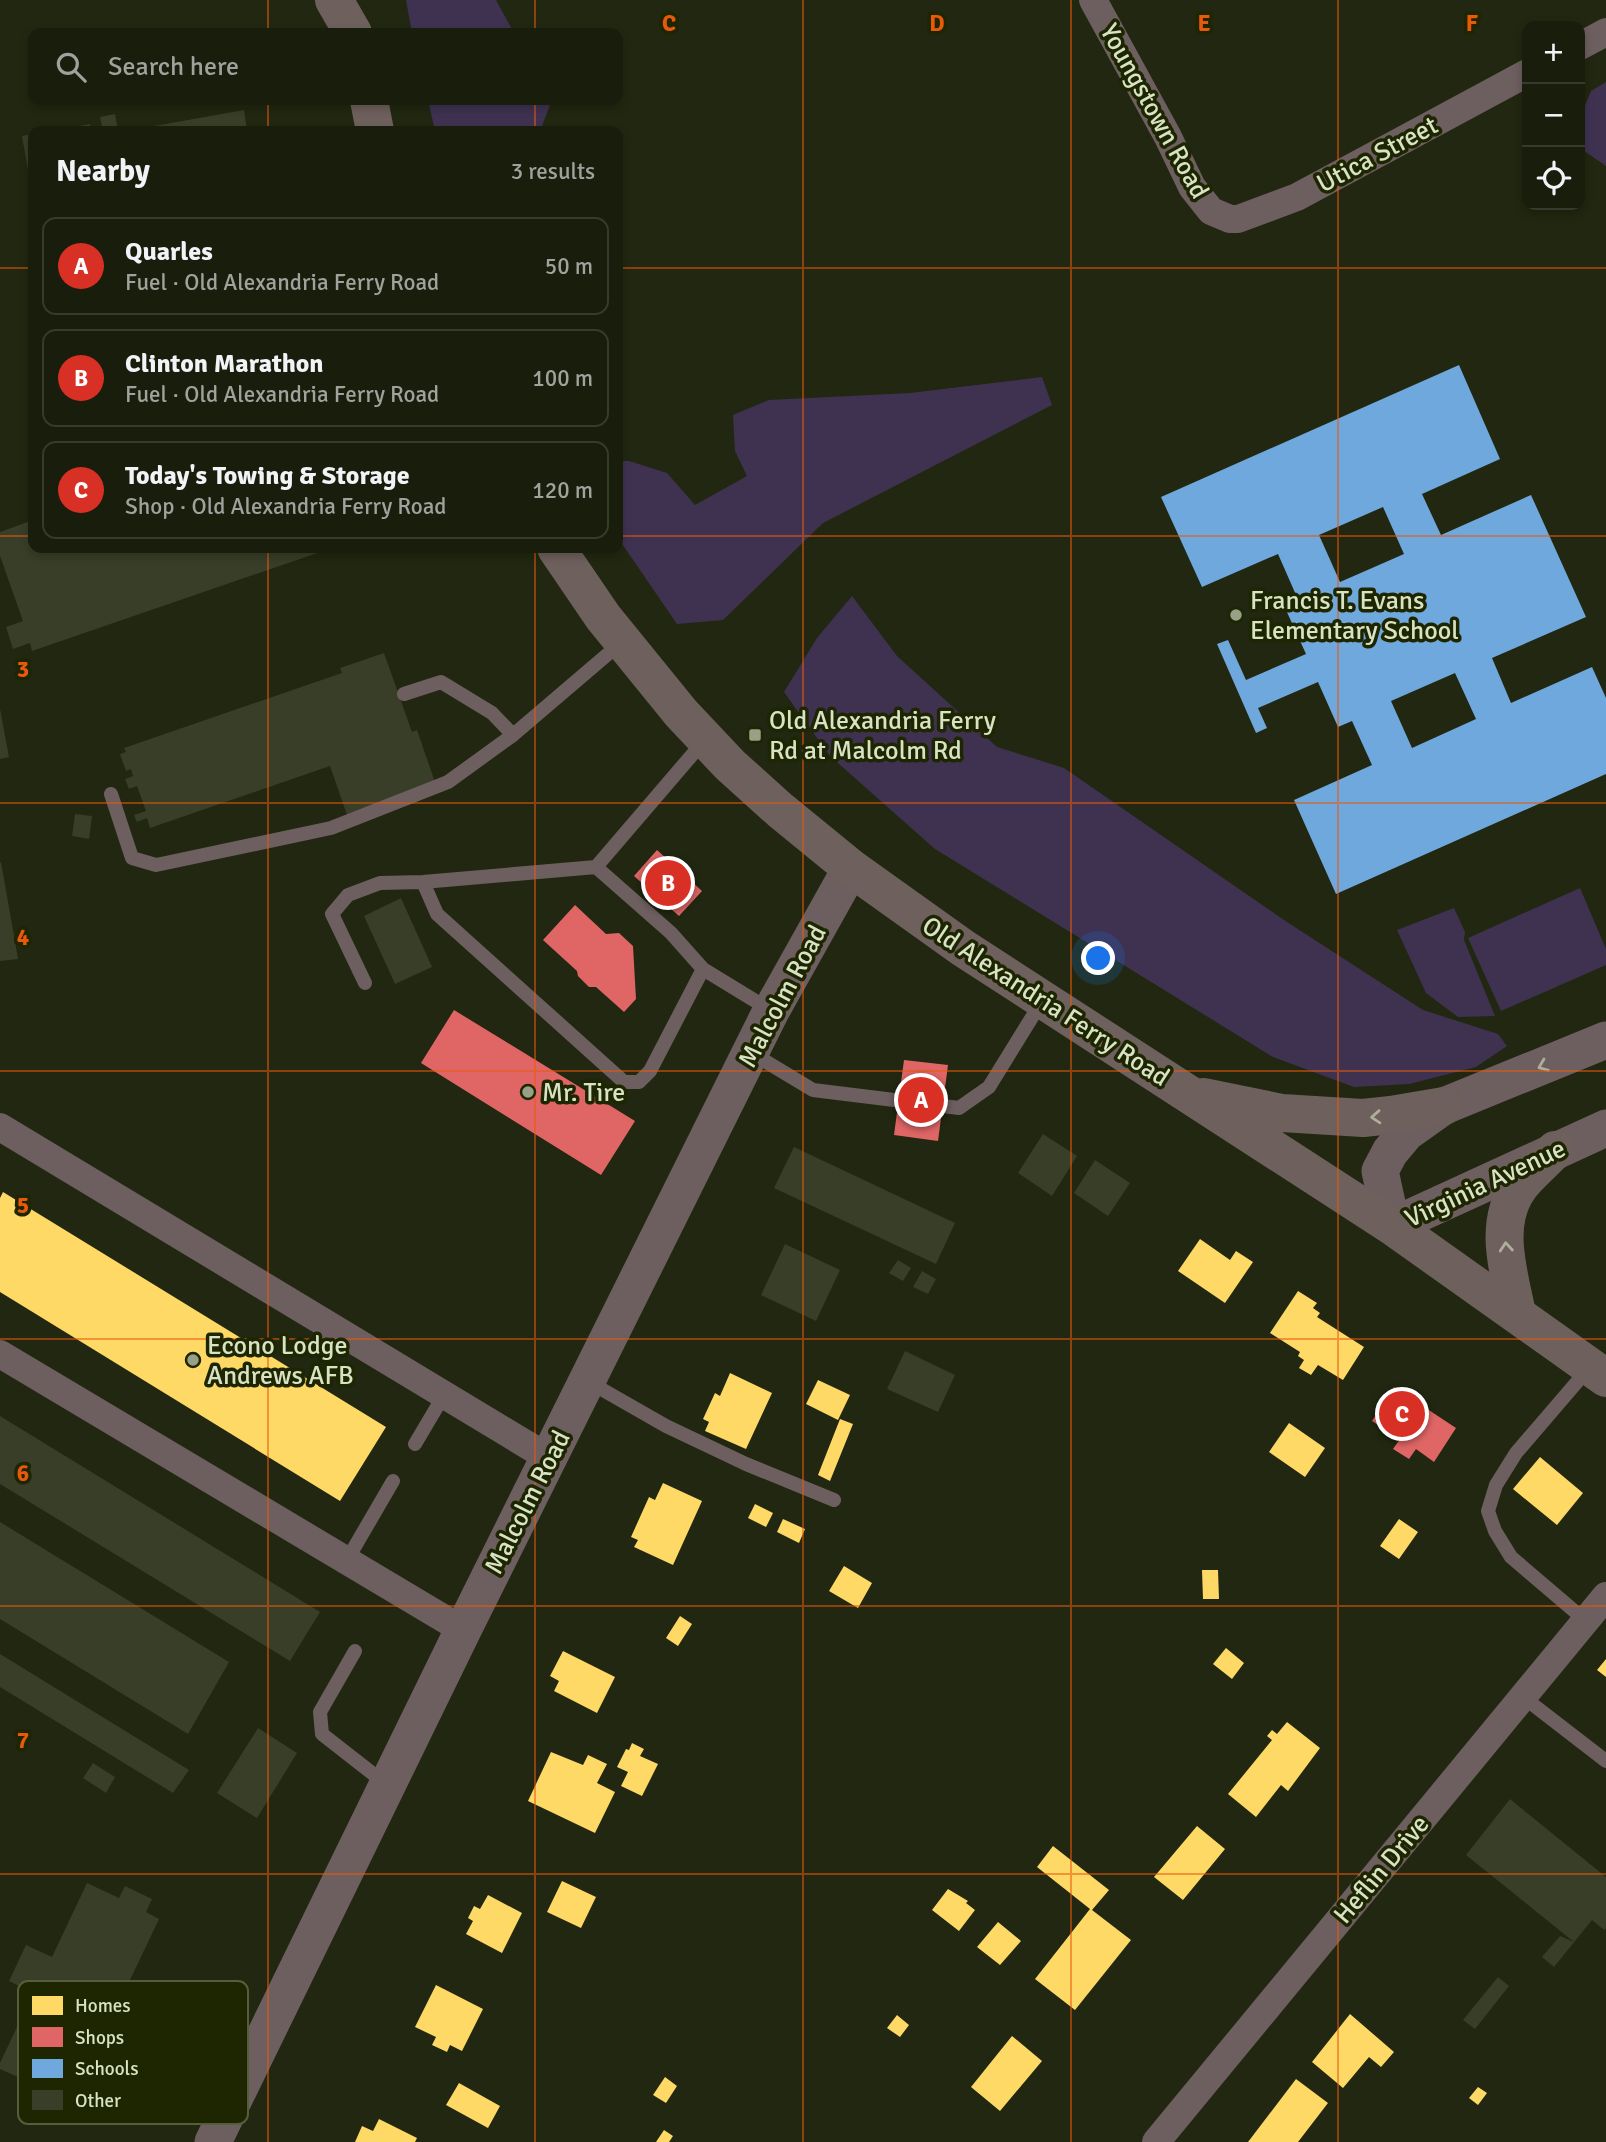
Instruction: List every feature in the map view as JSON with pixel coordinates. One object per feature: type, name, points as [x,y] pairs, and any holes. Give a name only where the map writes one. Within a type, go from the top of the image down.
[{"type":"main road","points":[[334,0],[352,28]]},
{"type":"main road","points":[[353,0],[355,28]]},
{"type":"main road","points":[[370,105],[375,126]]},
{"type":"main road","name":"Old Alexandria Ferry Road","points":[[559,553],[603,617],[705,739],[780,810],[851,868],[1042,1000],[1392,1226],[1598,1372]]},
{"type":"main road","points":[[1187,1094],[1282,1113],[1363,1118],[1444,1106]]},
{"type":"main road","points":[[1517,1314],[1505,1244],[1508,1211],[1521,1184],[1555,1150]]},
{"type":"street","name":"Youngstown Road","points":[[1093,0],[1192,187],[1211,211],[1222,217]]},
{"type":"street","points":[[1585,43],[1606,32]]},
{"type":"street","name":"Utica Street","points":[[1222,217],[1238,219],[1297,197],[1522,76]]},
{"type":"street","name":"Malcolm Road","points":[[248,2070],[750,1052],[851,868]]},
{"type":"street","name":"Virginia Avenue","points":[[1606,1040],[1444,1106],[1406,1133],[1390,1152],[1380,1171],[1392,1226],[1606,1128]]},
{"type":"street","points":[[2,1132],[549,1458]]},
{"type":"street","points":[[0,1354],[463,1630]]},
{"type":"street","name":"Heflin Drive","points":[[1156,2142],[1606,1597]]},
{"type":"street","name":"Malcolm Road","points":[[213,2142],[222,2124]]},
{"type":"lane","points":[[111,794],[132,858],[156,865],[331,828],[448,782],[513,735],[623,641]]},
{"type":"lane","points":[[404,694],[440,682],[492,713],[513,735]]},
{"type":"lane","points":[[365,983],[332,914],[348,895],[380,883],[423,882],[596,867],[705,739]]},
{"type":"lane","points":[[596,867],[671,933],[703,969],[771,1011]]},
{"type":"lane","points":[[423,882],[437,914],[624,1082],[639,1082],[650,1071],[703,969]]},
{"type":"lane","points":[[750,1052],[813,1090],[959,1108],[989,1087],[1042,1000]]},
{"type":"lane","points":[[1586,1621],[1511,1557],[1495,1531],[1488,1511],[1496,1485],[1516,1453],[1598,1372]]},
{"type":"lane","points":[[587,1381],[666,1426],[746,1464],[834,1500]]},
{"type":"lane","points":[[415,1444],[444,1395]]},
{"type":"lane","points":[[346,1560],[393,1481]]},
{"type":"lane","points":[[355,1651],[320,1712],[322,1734],[387,1784]]},
{"type":"lane","points":[[1523,1698],[1606,1761]]},
{"type":"shaded area","points":[[406,0],[496,0],[511,28],[411,28]]},
{"type":"shaded area","points":[[1606,82],[1606,166],[1585,151],[1585,106],[1591,91]]},
{"type":"shaded area","points":[[429,105],[550,105],[542,126],[434,126]]},
{"type":"shaded area","points":[[1042,377],[1052,405],[823,523],[723,620],[677,624],[623,545],[623,461],[667,473],[695,505],[747,476],[735,451],[733,415],[769,400],[910,393]]},
{"type":"shaded area","points":[[852,596],[897,656],[997,747],[1064,768],[1287,922],[1423,1010],[1498,1034],[1507,1046],[1476,1067],[1409,1084],[1354,1087],[1273,1057],[935,849],[830,756],[784,692],[817,638]]},
{"type":"shaded area","points":[[1580,888],[1606,949],[1606,965],[1501,1011],[1468,938]]},
{"type":"shaded area","points":[[1454,908],[1495,1016],[1458,1017],[1426,993],[1397,930]]},
{"type":"building: Homes","name":"Econo Lodge Andrews AFB","points":[[3,1192],[386,1427],[340,1501],[0,1292],[0,1198]]},
{"type":"building: Homes","points":[[1200,1239],[1230,1260],[1236,1251],[1253,1262],[1225,1303],[1178,1271]]},
{"type":"building: Homes","points":[[1298,1291],[1317,1303],[1313,1308],[1320,1313],[1317,1317],[1364,1347],[1343,1380],[1318,1365],[1311,1375],[1299,1368],[1304,1360],[1298,1356],[1300,1352],[1270,1333]]},
{"type":"building: Homes","points":[[730,1373],[772,1393],[746,1449],[705,1431],[709,1422],[703,1419],[715,1393],[720,1396]]},
{"type":"building: Homes","points":[[818,1380],[850,1395],[838,1420],[806,1404]]},
{"type":"building: Homes","points":[[840,1419],[853,1424],[830,1481],[818,1475]]},
{"type":"building: Homes","points":[[1289,1423],[1325,1448],[1305,1477],[1269,1452]]},
{"type":"building: Homes","points":[[1540,1457],[1583,1493],[1557,1525],[1513,1489]]},
{"type":"building: Homes","points":[[663,1483],[702,1501],[673,1565],[634,1547],[638,1540],[631,1537],[649,1497],[655,1500]]},
{"type":"building: Homes","points":[[755,1504],[773,1513],[766,1527],[748,1518]]},
{"type":"building: Homes","points":[[783,1519],[805,1529],[799,1543],[777,1532]]},
{"type":"building: Homes","points":[[1399,1519],[1418,1532],[1399,1559],[1380,1546]]},
{"type":"building: Homes","points":[[844,1566],[872,1583],[858,1608],[829,1591]]},
{"type":"building: Homes","points":[[1202,1570],[1218,1570],[1219,1599],[1203,1599]]},
{"type":"building: Homes","points":[[680,1616],[692,1624],[678,1646],[666,1638]]},
{"type":"building: Homes","points":[[1226,1648],[1244,1663],[1232,1679],[1213,1664]]},
{"type":"building: Homes","points":[[563,1651],[615,1677],[597,1713],[554,1691],[559,1681],[550,1676]]},
{"type":"building: Homes","points":[[1606,1659],[1606,1677],[1597,1670]]},
{"type":"building: Homes","points":[[1287,1722],[1320,1748],[1288,1791],[1281,1785],[1256,1817],[1228,1794],[1272,1740],[1267,1736],[1272,1730],[1277,1734]]},
{"type":"building: Homes","points":[[632,1743],[644,1749],[640,1756],[658,1764],[642,1796],[621,1786],[628,1772],[617,1767]]},
{"type":"building: Homes","points":[[551,1752],[583,1765],[588,1755],[607,1764],[597,1783],[615,1792],[595,1833],[528,1801]]},
{"type":"building: Homes","points":[[1197,1826],[1225,1849],[1183,1900],[1154,1877]]},
{"type":"building: Homes","points":[[1053,1846],[1109,1890],[1092,1910],[1131,1940],[1075,2010],[1035,1979],[1090,1909],[1037,1867]]},
{"type":"building: Homes","points":[[562,1881],[596,1897],[581,1928],[547,1912]]},
{"type":"building: Homes","points":[[948,1889],[968,1901],[966,1903],[975,1910],[959,1931],[932,1910]]},
{"type":"building: Homes","points":[[488,1895],[522,1913],[502,1953],[466,1934],[473,1921],[468,1918],[474,1906],[480,1909]]},
{"type":"building: Homes","points":[[998,1922],[1021,1941],[1000,1965],[977,1947]]},
{"type":"building: Homes","points":[[436,1985],[483,2009],[462,2051],[450,2045],[447,2052],[432,2045],[436,2037],[415,2027]]},
{"type":"building: Homes","points":[[1350,2014],[1394,2052],[1381,2067],[1369,2057],[1343,2088],[1312,2062]]},
{"type":"building: Homes","points":[[897,2015],[909,2025],[900,2037],[887,2028]]},
{"type":"building: Homes","points":[[1012,2036],[1042,2061],[1000,2111],[971,2087]]},
{"type":"building: Homes","points":[[665,2077],[677,2086],[666,2103],[653,2095]]},
{"type":"building: Homes","points":[[1296,2079],[1328,2103],[1298,2142],[1248,2142]]},
{"type":"building: Homes","points":[[459,2083],[500,2106],[488,2128],[446,2105]]},
{"type":"building: Homes","points":[[1478,2087],[1487,2093],[1478,2105],[1469,2098]]},
{"type":"building: Homes","points":[[379,2119],[417,2138],[415,2142],[355,2142],[362,2126],[373,2131]]},
{"type":"building: Homes","points":[[664,2130],[673,2136],[669,2142],[656,2142]]},
{"type":"building: Shops","points":[[657,850],[702,891],[679,916],[634,876]]},
{"type":"building: Shops","points":[[575,905],[606,934],[619,933],[633,946],[636,999],[624,1012],[596,987],[589,987],[578,976],[577,971],[543,940]]},
{"type":"building: Shops","name":"Mr. Tire","points":[[454,1010],[635,1121],[601,1175],[421,1063]]},
{"type":"building: Shops","points":[[904,1060],[948,1065],[938,1141],[894,1135]]},
{"type":"building: Shops","points":[[1394,1387],[1456,1428],[1434,1462],[1416,1449],[1409,1459],[1393,1449],[1400,1439],[1372,1421]]},
{"type":"building: Schools","points":[[1459,365],[1500,459],[1422,494],[1441,535],[1531,495],[1586,617],[1492,658],[1511,703],[1592,667],[1606,698],[1606,774],[1336,894],[1294,800],[1372,765],[1352,721],[1338,727],[1318,682],[1258,708],[1267,728],[1256,733],[1217,644],[1228,640],[1246,680],[1306,654],[1286,610],[1300,604],[1278,554],[1202,587],[1161,497]],"holes":[[[1383,507],[1404,554],[1340,582],[1319,535]],[[1455,673],[1476,719],[1412,748],[1391,701]]]},
{"type":"building: Other","points":[[244,110],[246,126],[154,126]]},
{"type":"building: Other","points":[[115,114],[117,126],[102,126],[100,117]]},
{"type":"building: Other","points":[[28,135],[28,170],[22,136]]},
{"type":"building: Other","points":[[28,522],[28,553],[317,553],[32,651],[30,643],[13,649],[6,627],[23,621],[0,556],[0,532]]},
{"type":"building: Other","points":[[384,653],[412,732],[417,730],[436,785],[347,815],[330,766],[150,828],[147,818],[137,822],[134,815],[146,811],[137,786],[129,789],[125,779],[133,776],[131,769],[126,771],[120,754],[126,752],[124,748],[342,673],[340,668]]},
{"type":"building: Other","points":[[0,709],[9,757],[0,759]]},
{"type":"building: Other","points":[[75,814],[92,816],[89,839],[72,836]]},
{"type":"building: Other","points":[[0,863],[18,959],[0,961]]},
{"type":"building: Other","points":[[401,898],[432,967],[395,984],[364,916]]},
{"type":"building: Other","points":[[1043,1134],[1077,1156],[1052,1196],[1018,1173]]},
{"type":"building: Other","points":[[794,1147],[955,1223],[936,1264],[774,1188]]},
{"type":"building: Other","points":[[1095,1160],[1130,1183],[1108,1216],[1074,1193]]},
{"type":"building: Other","points":[[785,1244],[840,1270],[816,1321],[761,1295]]},
{"type":"building: Other","points":[[898,1260],[911,1268],[903,1281],[889,1273]]},
{"type":"building: Other","points":[[922,1271],[936,1279],[928,1294],[913,1287]]},
{"type":"building: Other","points":[[905,1351],[955,1375],[938,1412],[887,1389]]},
{"type":"building: Other","points":[[0,1416],[320,1612],[290,1661],[0,1484]]},
{"type":"building: Other","points":[[0,1522],[229,1662],[188,1734],[0,1619]]},
{"type":"building: Other","points":[[0,1654],[189,1770],[173,1793],[0,1687]]},
{"type":"building: Other","points":[[258,1728],[297,1753],[257,1818],[217,1793]]},
{"type":"building: Other","points":[[93,1763],[115,1777],[106,1793],[83,1778]]},
{"type":"building: Other","points":[[1510,1799],[1606,1877],[1606,1928],[1604,1930],[1592,1920],[1554,1967],[1542,1957],[1560,1936],[1574,1942],[1466,1855]]},
{"type":"building: Other","points":[[87,1883],[119,1898],[125,1886],[152,1899],[146,1912],[159,1919],[130,1981],[18,1981],[18,1986],[9,1981],[26,1945],[52,1957]]},
{"type":"building: Other","points":[[1498,1977],[1509,1986],[1475,2029],[1463,2020]]},
{"type":"building: Other","points":[[18,2025],[18,2077],[0,2069],[0,2063]]},
{"type":"place","name":"Francis T. Evans Elementary School","points":[[1236,615]]},
{"type":"place","name":"Old Alexandria Ferry Rd at Malcolm Rd","points":[[755,735]]},
{"type":"place","name":"Clinton Marathon","points":[[668,883]]},
{"type":"place","name":"Mr. Tire","points":[[528,1092]]},
{"type":"place","name":"Quarles","points":[[921,1100]]},
{"type":"place","name":"Econo Lodge Andrews AFB","points":[[193,1360]]},
{"type":"place","name":"Today's Towing & Storage","points":[[1402,1414]]}]
